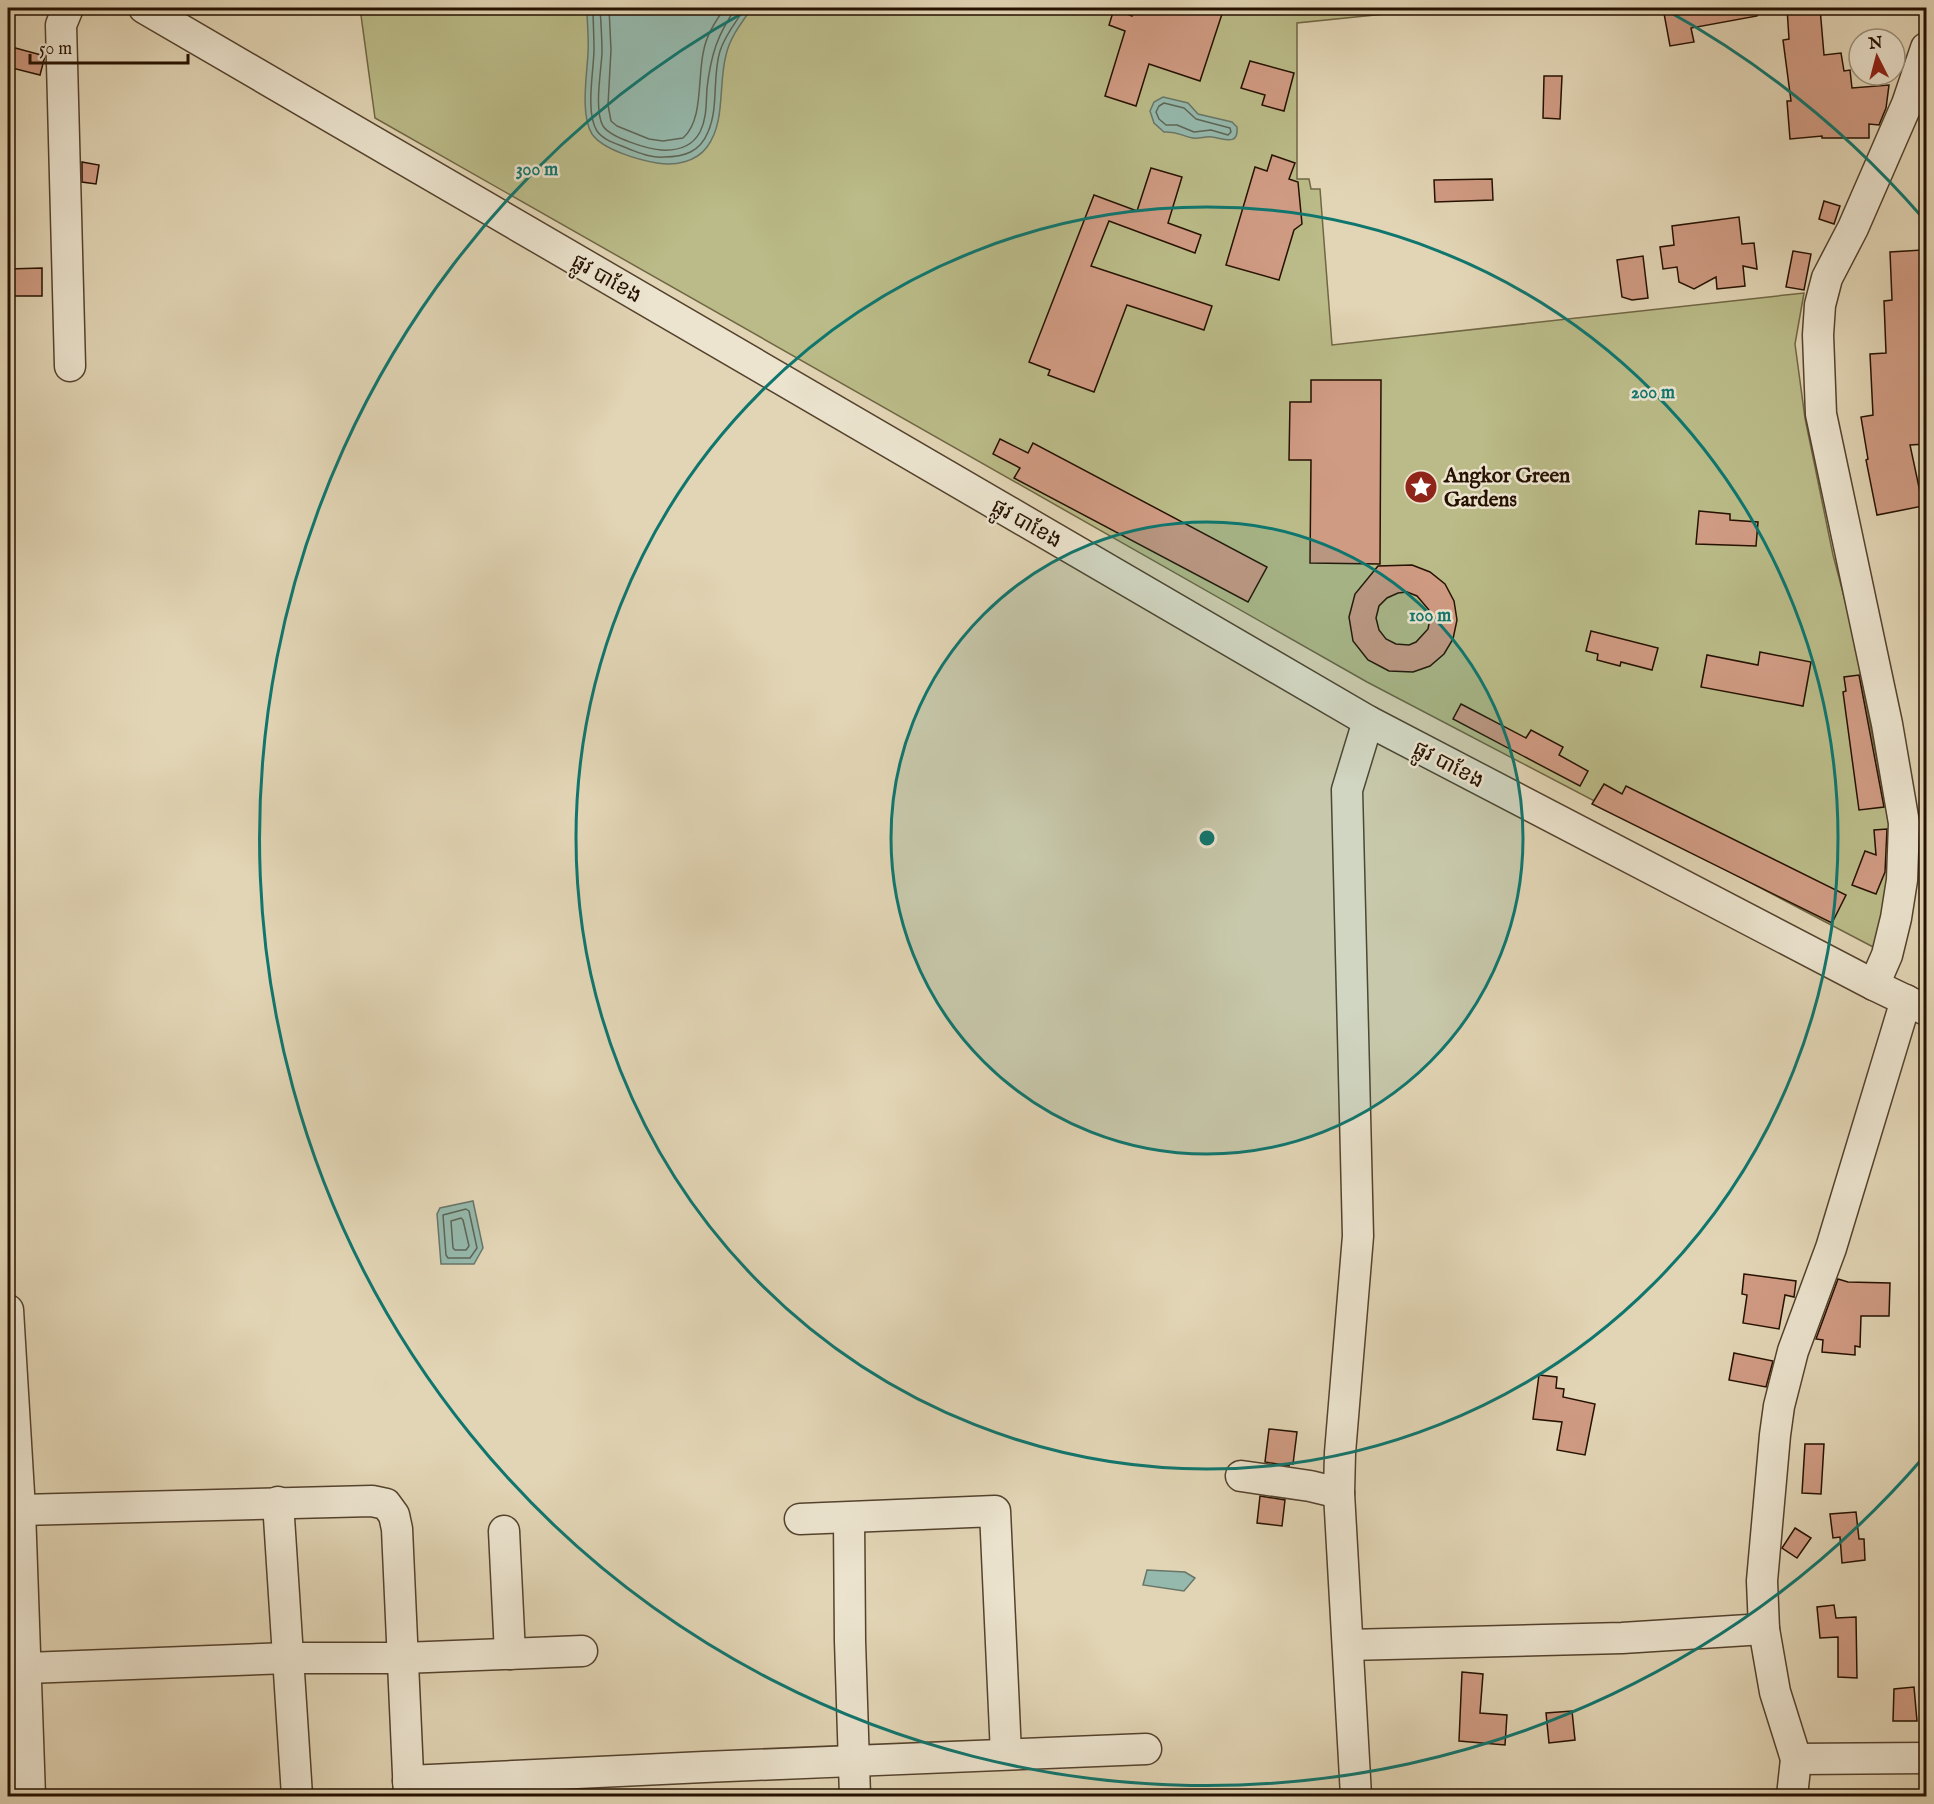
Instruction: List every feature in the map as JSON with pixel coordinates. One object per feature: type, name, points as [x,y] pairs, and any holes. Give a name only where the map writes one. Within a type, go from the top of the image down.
[{"type":"street","points":[[68,8],[61,25],[70,366]]},
{"type":"street","name":"ផ្លូវ បាខែង","points":[[144,8],[1368,721],[1916,1005]]},
{"type":"street","points":[[1874,985],[1887,955],[1896,918],[1902,880],[1904,823],[1887,724],[1821,414],[1818,335],[1820,304],[1827,278],[1853,228],[1907,104],[1926,48]]},
{"type":"street","points":[[1356,1797],[1339,1493],[1340,1452],[1358,1236],[1347,790],[1368,721]]},
{"type":"street","points":[[1792,1797],[1796,1759],[1775,1692],[1764,1629],[1762,1581],[1779,1406],[1793,1352],[1916,1005]]},
{"type":"street","points":[[8,1310],[20,1510],[30,1797]]},
{"type":"street","points":[[1241,1476],[1310,1486],[1339,1493]]},
{"type":"street","points":[[20,1510],[278,1502],[372,1501],[386,1504],[391,1509],[397,1529],[408,1789],[852,1760],[1146,1749]]},
{"type":"street","points":[[278,1502],[297,1797]]},
{"type":"street","points":[[800,1519],[849,1519],[995,1511],[1006,1754]]},
{"type":"street","points":[[849,1519],[852,1760],[855,1797]]},
{"type":"street","points":[[504,1531],[510,1654]]},
{"type":"street","points":[[1348,1645],[1622,1638],[1764,1629]]},
{"type":"street","points":[[27,1668],[289,1658],[404,1658],[582,1651]]},
{"type":"street","points":[[1796,1759],[1926,1758]]},
{"type":"green space","name":"Angkor Green Gardens","points":[[360,8],[1444,8],[1297,23],[1297,179],[1309,179],[1311,189],[1320,189],[1332,345],[1804,293],[1795,344],[1805,418],[1833,555],[1851,623],[1892,841],[1888,890],[1877,949],[1367,682],[375,118]]},
{"type":"water","points":[[587,8],[752,8],[730,42],[724,66],[717,126],[707,147],[697,156],[678,163],[649,162],[604,145],[592,134],[588,126],[585,106]]},
{"type":"water","points":[[1163,97],[1188,103],[1198,114],[1232,122],[1237,127],[1235,137],[1229,140],[1210,137],[1195,138],[1164,132],[1154,123],[1150,111],[1154,102]]},
{"type":"water","points":[[473,1201],[483,1248],[474,1264],[441,1264],[437,1214],[440,1208]]},
{"type":"water","points":[[1147,1570],[1185,1572],[1195,1578],[1184,1591],[1143,1585]]},
{"type":"building","points":[[1135,8],[1214,8],[1223,11],[1200,81],[1149,64],[1136,106],[1105,96],[1125,31],[1109,25],[1114,9],[1132,16]]},
{"type":"building","points":[[1663,8],[1756,8],[1757,16],[1691,28],[1694,42],[1670,46]]},
{"type":"building","points":[[1787,8],[1820,8],[1824,55],[1841,53],[1844,71],[1847,70],[1847,87],[1889,87],[1886,108],[1879,125],[1869,124],[1869,138],[1822,138],[1822,136],[1790,139],[1787,101],[1791,101],[1783,40],[1789,39]]},
{"type":"building","points":[[8,46],[45,56],[40,75],[8,67]]},
{"type":"building","points":[[1250,61],[1294,73],[1284,111],[1262,105],[1265,95],[1241,88]]},
{"type":"building","points":[[1544,76],[1562,76],[1560,119],[1543,118]]},
{"type":"building","points":[[1272,155],[1295,163],[1289,179],[1298,182],[1302,224],[1294,230],[1279,280],[1226,265],[1255,167],[1267,171]]},
{"type":"building","points":[[82,162],[99,165],[96,184],[82,182]]},
{"type":"building","points":[[1151,168],[1182,177],[1168,223],[1201,235],[1195,253],[1109,221],[1091,266],[1212,306],[1204,330],[1127,305],[1094,392],[1048,375],[1050,370],[1029,362],[1094,195],[1137,211]]},
{"type":"building","points":[[1492,179],[1493,200],[1435,202],[1434,180]]},
{"type":"building","points":[[1824,201],[1840,206],[1834,224],[1819,219]]},
{"type":"building","points":[[1739,217],[1742,244],[1754,243],[1757,269],[1743,266],[1745,286],[1717,289],[1716,277],[1694,289],[1679,282],[1677,267],[1663,269],[1660,247],[1674,245],[1672,226]]},
{"type":"building","points":[[1922,250],[1924,299],[1926,299],[1926,444],[1910,445],[1923,506],[1877,515],[1866,460],[1868,459],[1861,417],[1873,415],[1870,354],[1886,353],[1884,301],[1892,300],[1890,252]]},
{"type":"building","points":[[1793,251],[1811,254],[1804,290],[1786,287]]},
{"type":"building","points":[[1643,256],[1648,298],[1632,300],[1622,297],[1617,260]]},
{"type":"building","points":[[42,268],[42,296],[8,296],[8,269]]},
{"type":"building","points":[[1311,380],[1381,380],[1380,564],[1310,563],[1311,460],[1289,460],[1290,402],[1311,402]]},
{"type":"building","points":[[1000,439],[1028,453],[1033,443],[1267,567],[1248,602],[1014,478],[1020,468],[993,454]]},
{"type":"building","points":[[1699,511],[1730,514],[1730,520],[1758,522],[1756,546],[1696,544]]},
{"type":"building","points":[[1412,565],[1430,572],[1445,584],[1454,601],[1457,620],[1453,639],[1444,654],[1430,666],[1413,672],[1389,671],[1368,660],[1353,641],[1349,617],[1355,594],[1378,566]],"holes":[[[1407,592],[1417,596],[1429,610],[1428,629],[1416,642],[1409,645],[1396,644],[1386,639],[1379,630],[1376,618],[1379,606],[1387,598],[1398,593]]]},
{"type":"building","points":[[1591,631],[1658,648],[1652,670],[1621,662],[1620,666],[1597,660],[1598,654],[1586,651]]},
{"type":"building","points":[[1760,652],[1811,662],[1803,706],[1701,687],[1707,655],[1758,665]]},
{"type":"building","points":[[1859,675],[1884,807],[1859,810],[1843,692],[1846,691],[1844,677]]},
{"type":"building","points":[[1461,704],[1526,738],[1531,730],[1563,747],[1559,755],[1588,771],[1580,786],[1453,719]]},
{"type":"building","points":[[1604,784],[1622,794],[1626,786],[1846,895],[1832,923],[1592,804]]},
{"type":"building","points":[[1887,829],[1885,872],[1876,894],[1852,885],[1865,851],[1876,855],[1874,830]]},
{"type":"building","points":[[1744,1274],[1796,1281],[1794,1297],[1785,1295],[1779,1329],[1743,1323],[1747,1295],[1742,1294]]},
{"type":"building","points":[[1838,1279],[1848,1282],[1890,1283],[1889,1316],[1861,1316],[1860,1347],[1855,1346],[1855,1355],[1822,1352],[1823,1340],[1816,1339]]},
{"type":"building","points":[[1734,1353],[1773,1361],[1766,1387],[1729,1380]]},
{"type":"building","points":[[1539,1375],[1557,1377],[1556,1388],[1564,1389],[1563,1397],[1595,1404],[1585,1455],[1557,1450],[1562,1422],[1533,1419]]},
{"type":"building","points":[[1269,1429],[1297,1432],[1293,1464],[1290,1463],[1289,1466],[1265,1462]]},
{"type":"building","points":[[1805,1444],[1824,1444],[1821,1494],[1802,1493]]},
{"type":"building","points":[[1260,1496],[1285,1500],[1282,1526],[1257,1523]]},
{"type":"building","points":[[1856,1512],[1859,1539],[1864,1539],[1865,1560],[1842,1563],[1840,1537],[1833,1538],[1830,1514]]},
{"type":"building","points":[[1795,1528],[1811,1538],[1797,1558],[1782,1548]]},
{"type":"building","points":[[1834,1605],[1836,1618],[1856,1617],[1857,1678],[1838,1677],[1838,1637],[1820,1638],[1817,1607]]},
{"type":"building","points":[[1462,1672],[1483,1674],[1480,1713],[1507,1715],[1505,1745],[1459,1741]]},
{"type":"building","points":[[1914,1687],[1917,1721],[1893,1721],[1894,1689]]},
{"type":"building","points":[[1572,1711],[1575,1740],[1549,1743],[1546,1713]]},
{"type":"place","name":"Angkor Green Gardens","points":[[1421,487]]}]
